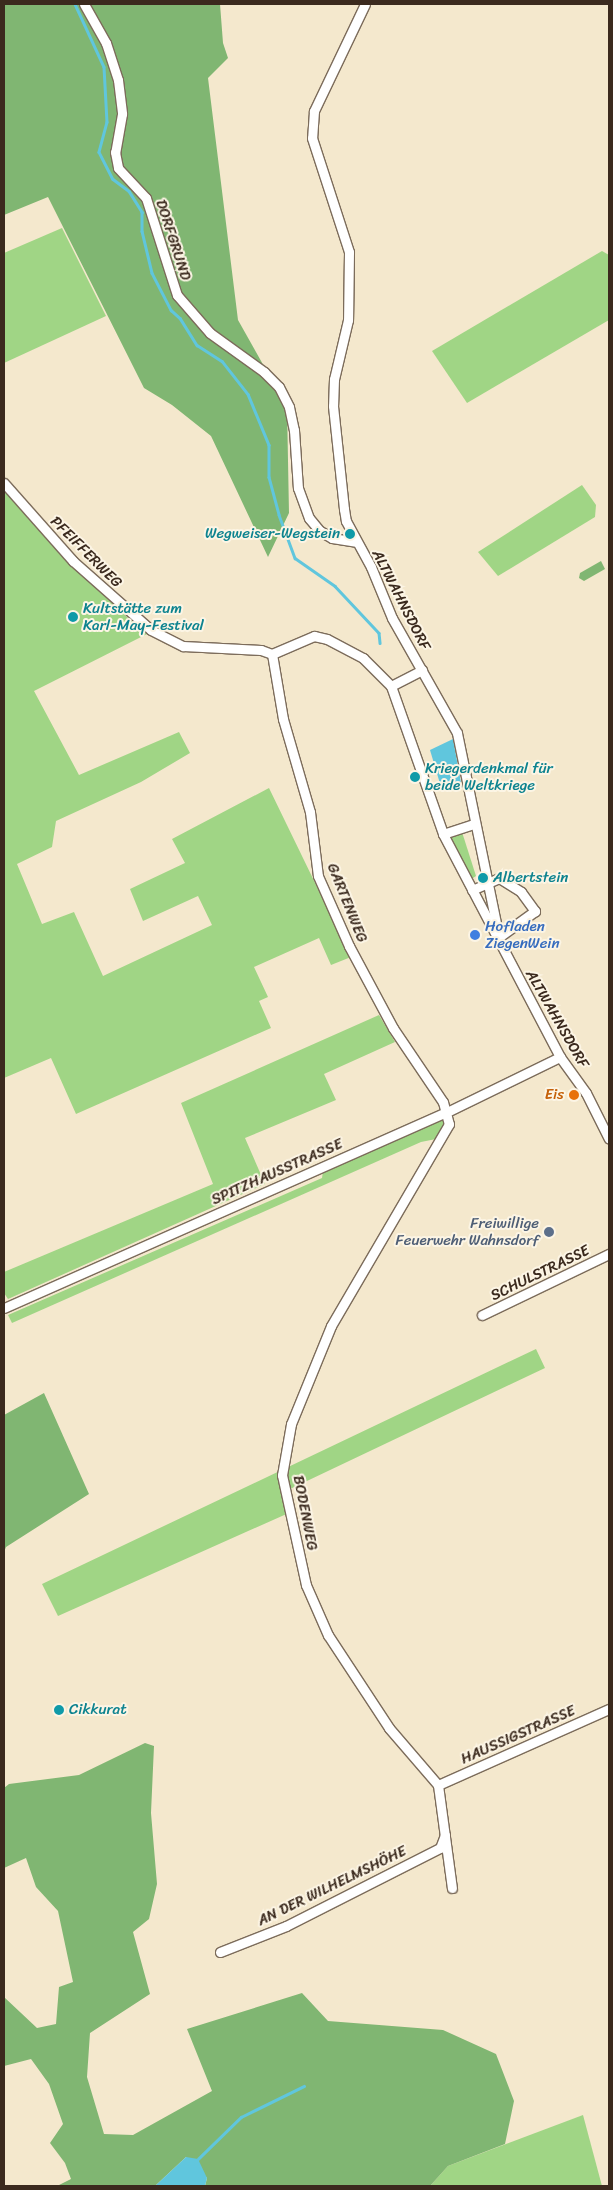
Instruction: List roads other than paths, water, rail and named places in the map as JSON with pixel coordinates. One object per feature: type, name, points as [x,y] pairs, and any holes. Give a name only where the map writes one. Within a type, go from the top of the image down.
[{"type":"street","name":"DORFGRUND","points":[[84,4],[106,44],[118,80],[122,114],[115,152],[118,168],[146,198],[177,295],[210,333],[264,372],[279,387],[291,414],[298,488],[309,518],[320,531],[332,538],[356,542]]},
{"type":"street","name":"ALTWAHNSDORF","points":[[365,4],[314,111],[312,138],[349,252],[348,320],[334,379],[333,406],[344,509],[356,542],[371,567],[392,618],[457,733],[474,824],[499,938]]},
{"type":"street","name":"PFEIFFERWEG","points":[[4,483],[74,561],[151,630],[183,646],[261,650],[272,654]]},
{"type":"street","points":[[272,654],[314,636],[327,639],[363,658],[391,686]]},
{"type":"street","name":"GARTENWEG","points":[[272,654],[283,719],[310,812],[318,876],[349,946],[393,1028],[447,1112]]},
{"type":"street","name":"ALTWAHNSDORF","points":[[422,670],[391,686],[443,834],[560,1057],[586,1094],[609,1137]]},
{"type":"street","points":[[443,834],[474,824]]},
{"type":"street","points":[[472,890],[498,878],[521,892],[536,912],[499,938]]},
{"type":"street","name":"SPITZHAUSSTRASSE","points":[[4,1308],[447,1112],[560,1057]]},
{"type":"street","name":"BODENWEG","points":[[438,1785],[389,1728],[328,1636],[306,1585],[282,1475],[291,1424],[309,1374],[370,1255],[449,1124],[447,1112]]},
{"type":"street","name":"SCHULSTRASSE","points":[[482,1316],[609,1254]]},
{"type":"street","name":"HAUSSIGSTRASSE","points":[[438,1785],[609,1709]]},
{"type":"street","points":[[438,1785],[446,1832],[452,1888]]},
{"type":"street","name":"AN DER WILHELMSHÖHE","points":[[220,1952],[286,1926],[440,1848],[446,1832]]},
{"type":"water","points":[[453,739],[462,788],[452,790],[441,787],[430,750]]},
{"type":"water","points":[[186,2157],[198,2159],[207,2178],[205,2186],[155,2186]]},
{"type":"waterway","points":[[75,4],[104,67],[107,122],[99,152],[113,179],[129,191],[142,212],[142,231],[152,273],[171,310],[180,318],[197,345],[222,361],[248,394],[269,445],[269,477],[279,515],[295,558],[335,586],[379,633],[380,643]]},
{"type":"waterway","points":[[198,2159],[241,2117],[304,2086]]},
{"type":"place","name":"Wegweiser-Wegstein","points":[[350,534]]},
{"type":"place","name":"Kultstätte zum Karl-May-Festival","points":[[73,617]]},
{"type":"place","name":"Kriegerdenkmal für beide Weltkriege","points":[[415,777]]},
{"type":"place","name":"Albertstein","points":[[483,878]]},
{"type":"place","name":"Hofladen ZiegenWein","points":[[475,935]]},
{"type":"place","name":"Eis","points":[[574,1095]]},
{"type":"place","name":"Freiwillige Feuerwehr Wahnsdorf","points":[[549,1232]]},
{"type":"place","name":"Cikkurat","points":[[59,1710]]}]
